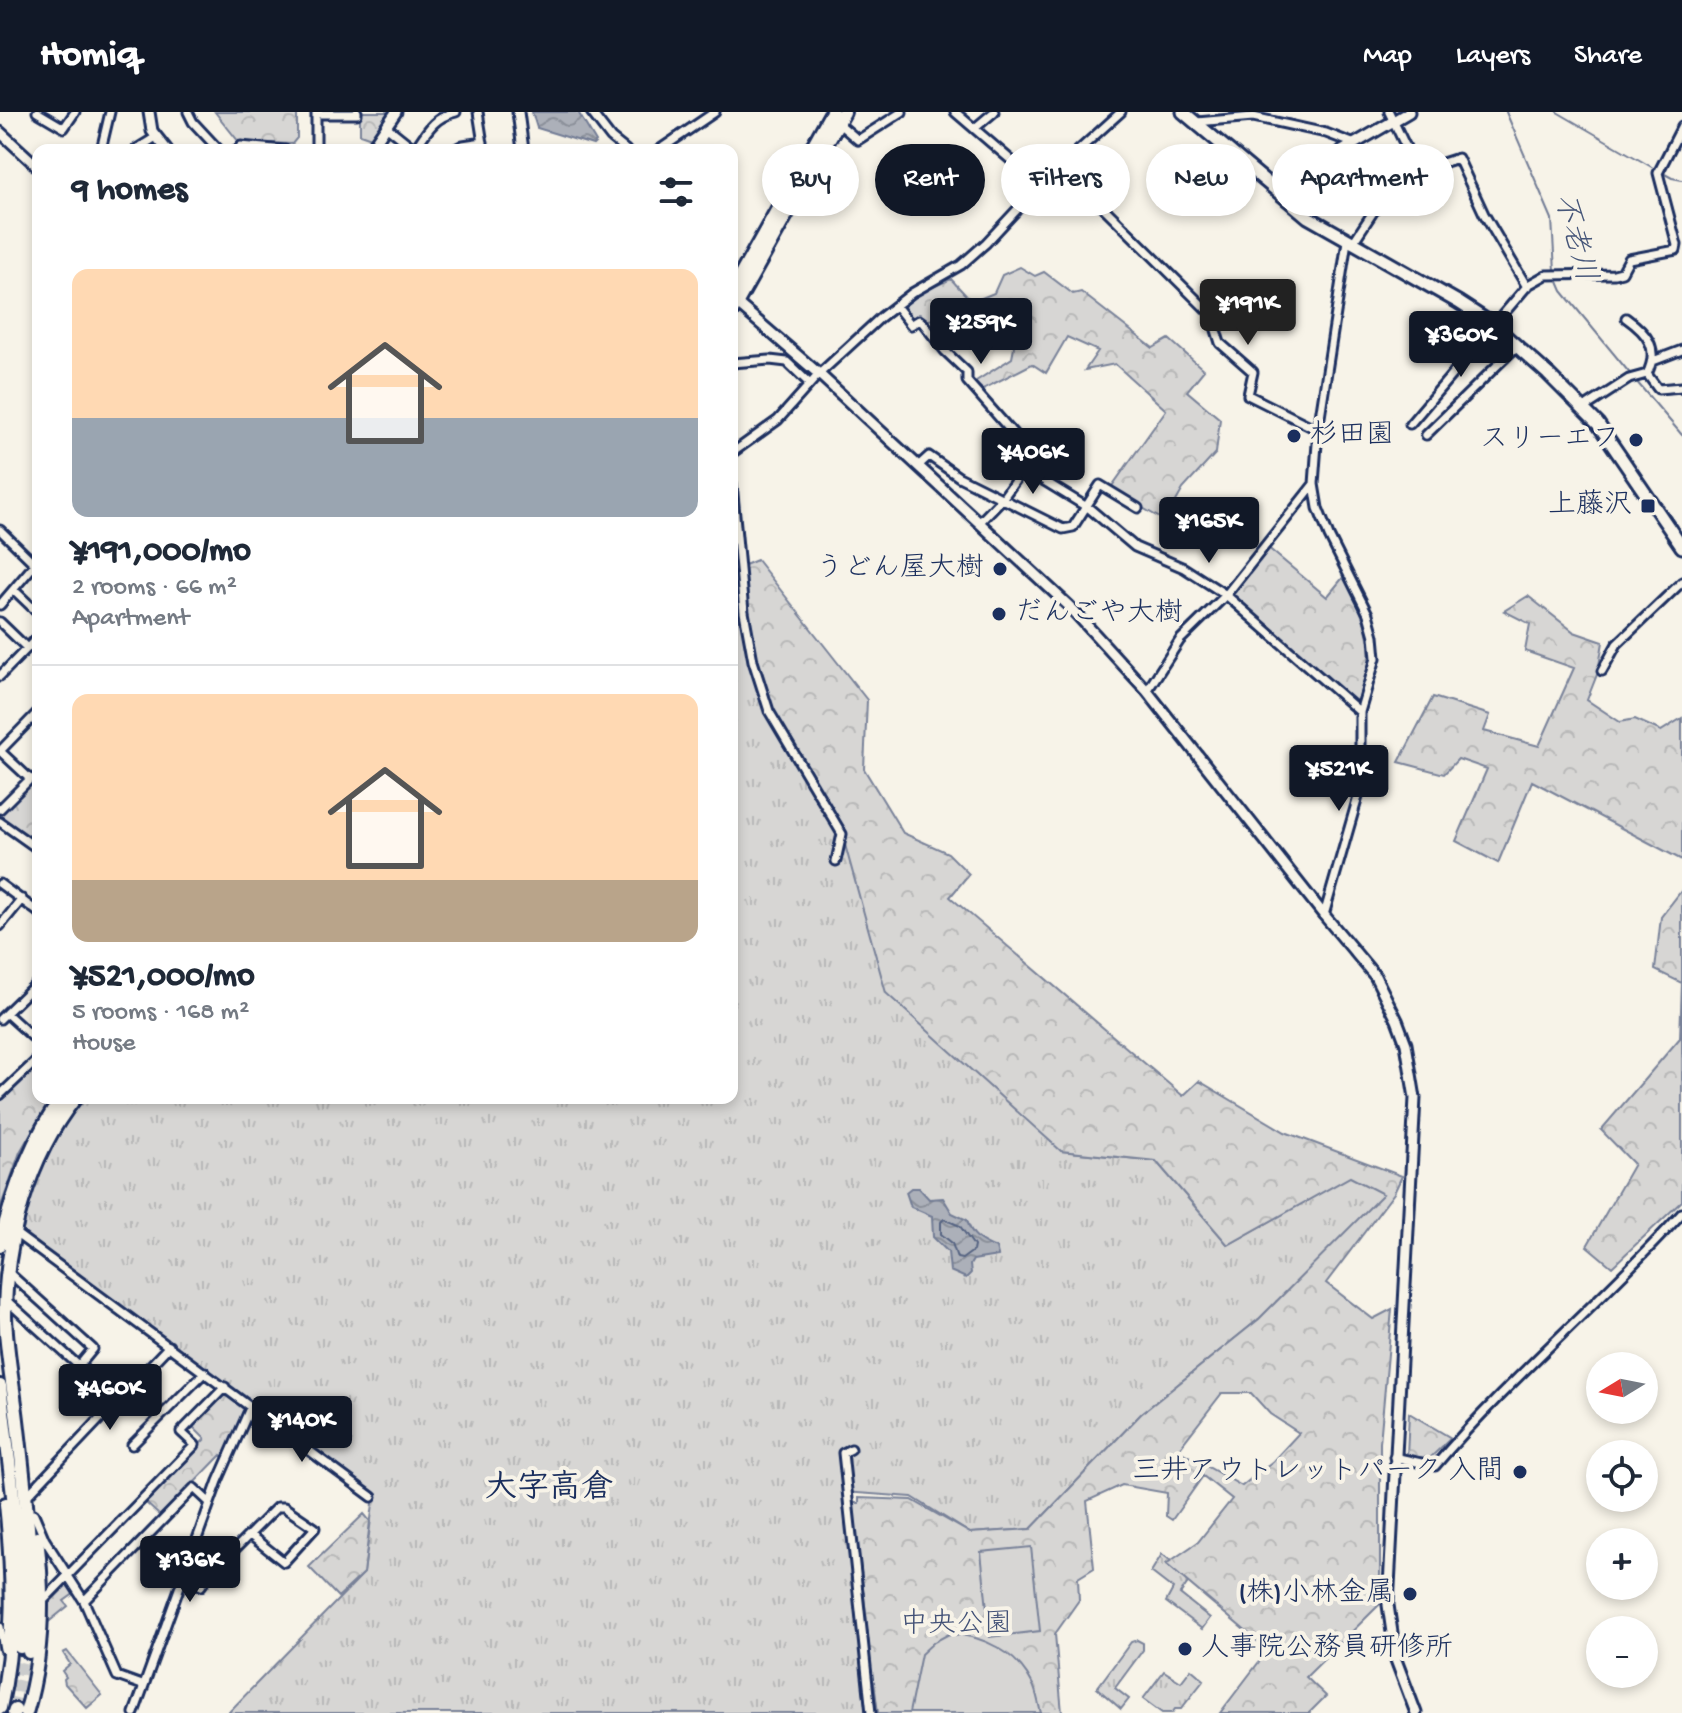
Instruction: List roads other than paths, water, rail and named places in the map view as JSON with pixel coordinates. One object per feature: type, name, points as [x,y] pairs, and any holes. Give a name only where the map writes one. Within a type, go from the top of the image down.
[{"type":"highway","points":[[738,292],[838,116]]},
{"type":"highway","points":[[0,1245],[19,1178],[37,1139],[58,1104]]},
{"type":"highway","points":[[16,1711],[21,1652],[32,1597],[28,1495],[5,1370],[8,1272],[29,1182],[71,1104]]},
{"type":"highway","points":[[0,1386],[23,1594],[16,1711]]},
{"type":"highway","points":[[10,1471],[4,1479],[3,1504],[21,1652]]},
{"type":"highway","points":[[21,1652],[41,1603],[34,1514],[28,1495]]},
{"type":"main road","points":[[1183,112],[1272,187]]},
{"type":"main road","points":[[1307,216],[1458,302],[1492,324],[1517,346],[1584,408],[1682,547]]},
{"type":"street","points":[[37,112],[64,128],[75,112]]},
{"type":"street","points":[[102,144],[110,112]]},
{"type":"street","points":[[149,112],[156,137],[162,144]]},
{"type":"street","points":[[188,112],[213,144]]},
{"type":"street","points":[[316,144],[316,113],[357,112]]},
{"type":"street","points":[[374,144],[396,112]]},
{"type":"street","points":[[420,144],[432,123],[456,112]]},
{"type":"street","points":[[478,112],[483,144]]},
{"type":"street","points":[[518,112],[522,144]]},
{"type":"street","points":[[668,144],[715,112]]},
{"type":"street","points":[[838,116],[858,140],[902,112]]},
{"type":"street","points":[[955,112],[1001,151]]},
{"type":"street","points":[[975,128],[994,112]]},
{"type":"street","points":[[1086,144],[1121,112]]},
{"type":"street","points":[[1195,122],[1253,117],[1326,133],[1355,144],[1391,117],[1409,112]]},
{"type":"street","points":[[594,113],[618,144]]},
{"type":"street","points":[[1391,117],[1404,144]]},
{"type":"street","points":[[386,126],[408,144]]},
{"type":"street","points":[[1410,424],[1477,347],[1492,324],[1527,287],[1546,275],[1585,277],[1614,274],[1622,272],[1629,259],[1676,250],[1659,170],[1682,126]]},
{"type":"street","points":[[0,132],[32,161]]},
{"type":"street","points":[[145,144],[156,137]]},
{"type":"street","points":[[1454,157],[1461,159],[1484,214],[1527,287]]},
{"type":"street","points":[[738,449],[778,420],[819,374],[896,306],[968,259],[1011,216]]},
{"type":"street","points":[[1112,216],[1211,314],[1220,343],[1253,372],[1248,395],[1318,430]]},
{"type":"street","points":[[1324,915],[1353,824],[1360,790],[1360,712],[1376,658],[1374,636],[1356,587],[1329,536],[1318,508],[1314,484],[1318,430],[1349,242],[1369,216]]},
{"type":"street","points":[[738,305],[819,374],[1069,606],[1147,691],[1375,976],[1397,1020],[1412,1069],[1415,1098],[1388,1605],[1396,1660],[1416,1713]]},
{"type":"street","points":[[896,306],[911,325],[919,320],[923,323],[967,372],[967,381],[1033,456],[1002,499],[979,523]]},
{"type":"street","points":[[1626,318],[1643,331],[1650,342],[1653,361],[1647,374]]},
{"type":"street","points":[[1426,435],[1517,346]]},
{"type":"street","points":[[1653,361],[1682,350]]},
{"type":"street","points":[[738,363],[787,362],[810,384]]},
{"type":"street","points":[[1584,408],[1632,378],[1647,374]]},
{"type":"street","points":[[1647,374],[1658,389],[1682,387]]},
{"type":"street","points":[[918,466],[929,456],[959,477],[1063,529],[1073,527],[1100,485],[1138,508]]},
{"type":"street","points":[[1023,468],[1086,506],[1135,547],[1184,568],[1226,595],[1360,712]]},
{"type":"street","points":[[1147,691],[1180,640],[1226,595],[1314,484]]},
{"type":"street","points":[[0,530],[32,561]]},
{"type":"street","points":[[738,548],[744,612],[753,661],[769,711],[842,834],[836,861]]},
{"type":"street","points":[[0,605],[32,571]]},
{"type":"street","points":[[1602,671],[1617,644],[1682,582]]},
{"type":"street","points":[[14,590],[32,607]]},
{"type":"street","points":[[0,622],[27,648]]},
{"type":"street","points":[[1,674],[32,643]]},
{"type":"street","points":[[32,718],[0,751],[32,777]]},
{"type":"street","points":[[0,809],[32,781]]},
{"type":"street","points":[[0,822],[32,845]]},
{"type":"street","points":[[0,884],[32,907]]},
{"type":"street","points":[[0,926],[22,899]]},
{"type":"street","points":[[31,1035],[3,1016],[32,988]]},
{"type":"street","points":[[0,1095],[32,1065]]},
{"type":"street","points":[[1394,1457],[1435,1466],[1457,1439],[1682,1213]]},
{"type":"street","points":[[15,1233],[372,1497]]},
{"type":"street","points":[[6,1300],[79,1366],[93,1349],[8,1272]]},
{"type":"street","points":[[28,1495],[169,1346]]},
{"type":"street","points":[[132,1445],[205,1372]]},
{"type":"street","points":[[41,1603],[195,1445],[181,1432],[225,1387]]},
{"type":"street","points":[[134,1713],[210,1503],[251,1406]]},
{"type":"street","points":[[851,1449],[843,1453],[871,1713]]},
{"type":"street","points":[[84,1601],[194,1488],[210,1503]]},
{"type":"street","points":[[184,1574],[201,1586],[209,1575],[277,1507],[284,1507],[315,1528],[284,1562],[250,1535]]},
{"type":"street","points":[[34,1514],[45,1540],[84,1601],[117,1676],[142,1685]]},
{"type":"street","points":[[0,1627],[4,1649],[21,1652]]},
{"type":"water","points":[[532,112],[578,112],[596,142],[590,144],[537,128]]},
{"type":"water","points":[[919,1188],[929,1199],[943,1198],[952,1213],[967,1220],[977,1238],[996,1248],[998,1256],[973,1260],[971,1273],[966,1278],[950,1271],[948,1252],[933,1237],[932,1216],[911,1207],[906,1192]]},
{"type":"waterway","name":"不老川","points":[[1506,112],[1552,219],[1555,271]]},
{"type":"waterway","points":[[1557,112],[1655,169]]},
{"type":"waterway","points":[[1661,172],[1682,180]]},
{"type":"waterway","name":"不老川","points":[[1556,277],[1562,291],[1632,376]]},
{"type":"waterway","name":"不老川","points":[[1636,381],[1682,435]]},
{"type":"tunnel","points":[[7,1709],[20,1647]]},
{"type":"tunnel","points":[[15,1710],[29,1652]]},
{"type":"place","name":"杉田園","points":[[1294,436]]},
{"type":"place","name":"スリーエフ","points":[[1636,440]]},
{"type":"place","name":"上藤沢","points":[[1648,506]]},
{"type":"place","name":"うどん屋大樹","points":[[1000,569]]},
{"type":"place","name":"だんごや大樹","points":[[999,614]]},
{"type":"place","name":"三井アウトレットパーク 入間","points":[[1520,1472]]},
{"type":"place","name":"(株)小林金属","points":[[1410,1594]]},
{"type":"place","name":"人事院公務員研修所","points":[[1185,1649]]},
{"type":"district","name":"大字高倉","points":[[549,1490]]},
{"type":"park label","name":"中央公園","points":[[956,1625]]}]
